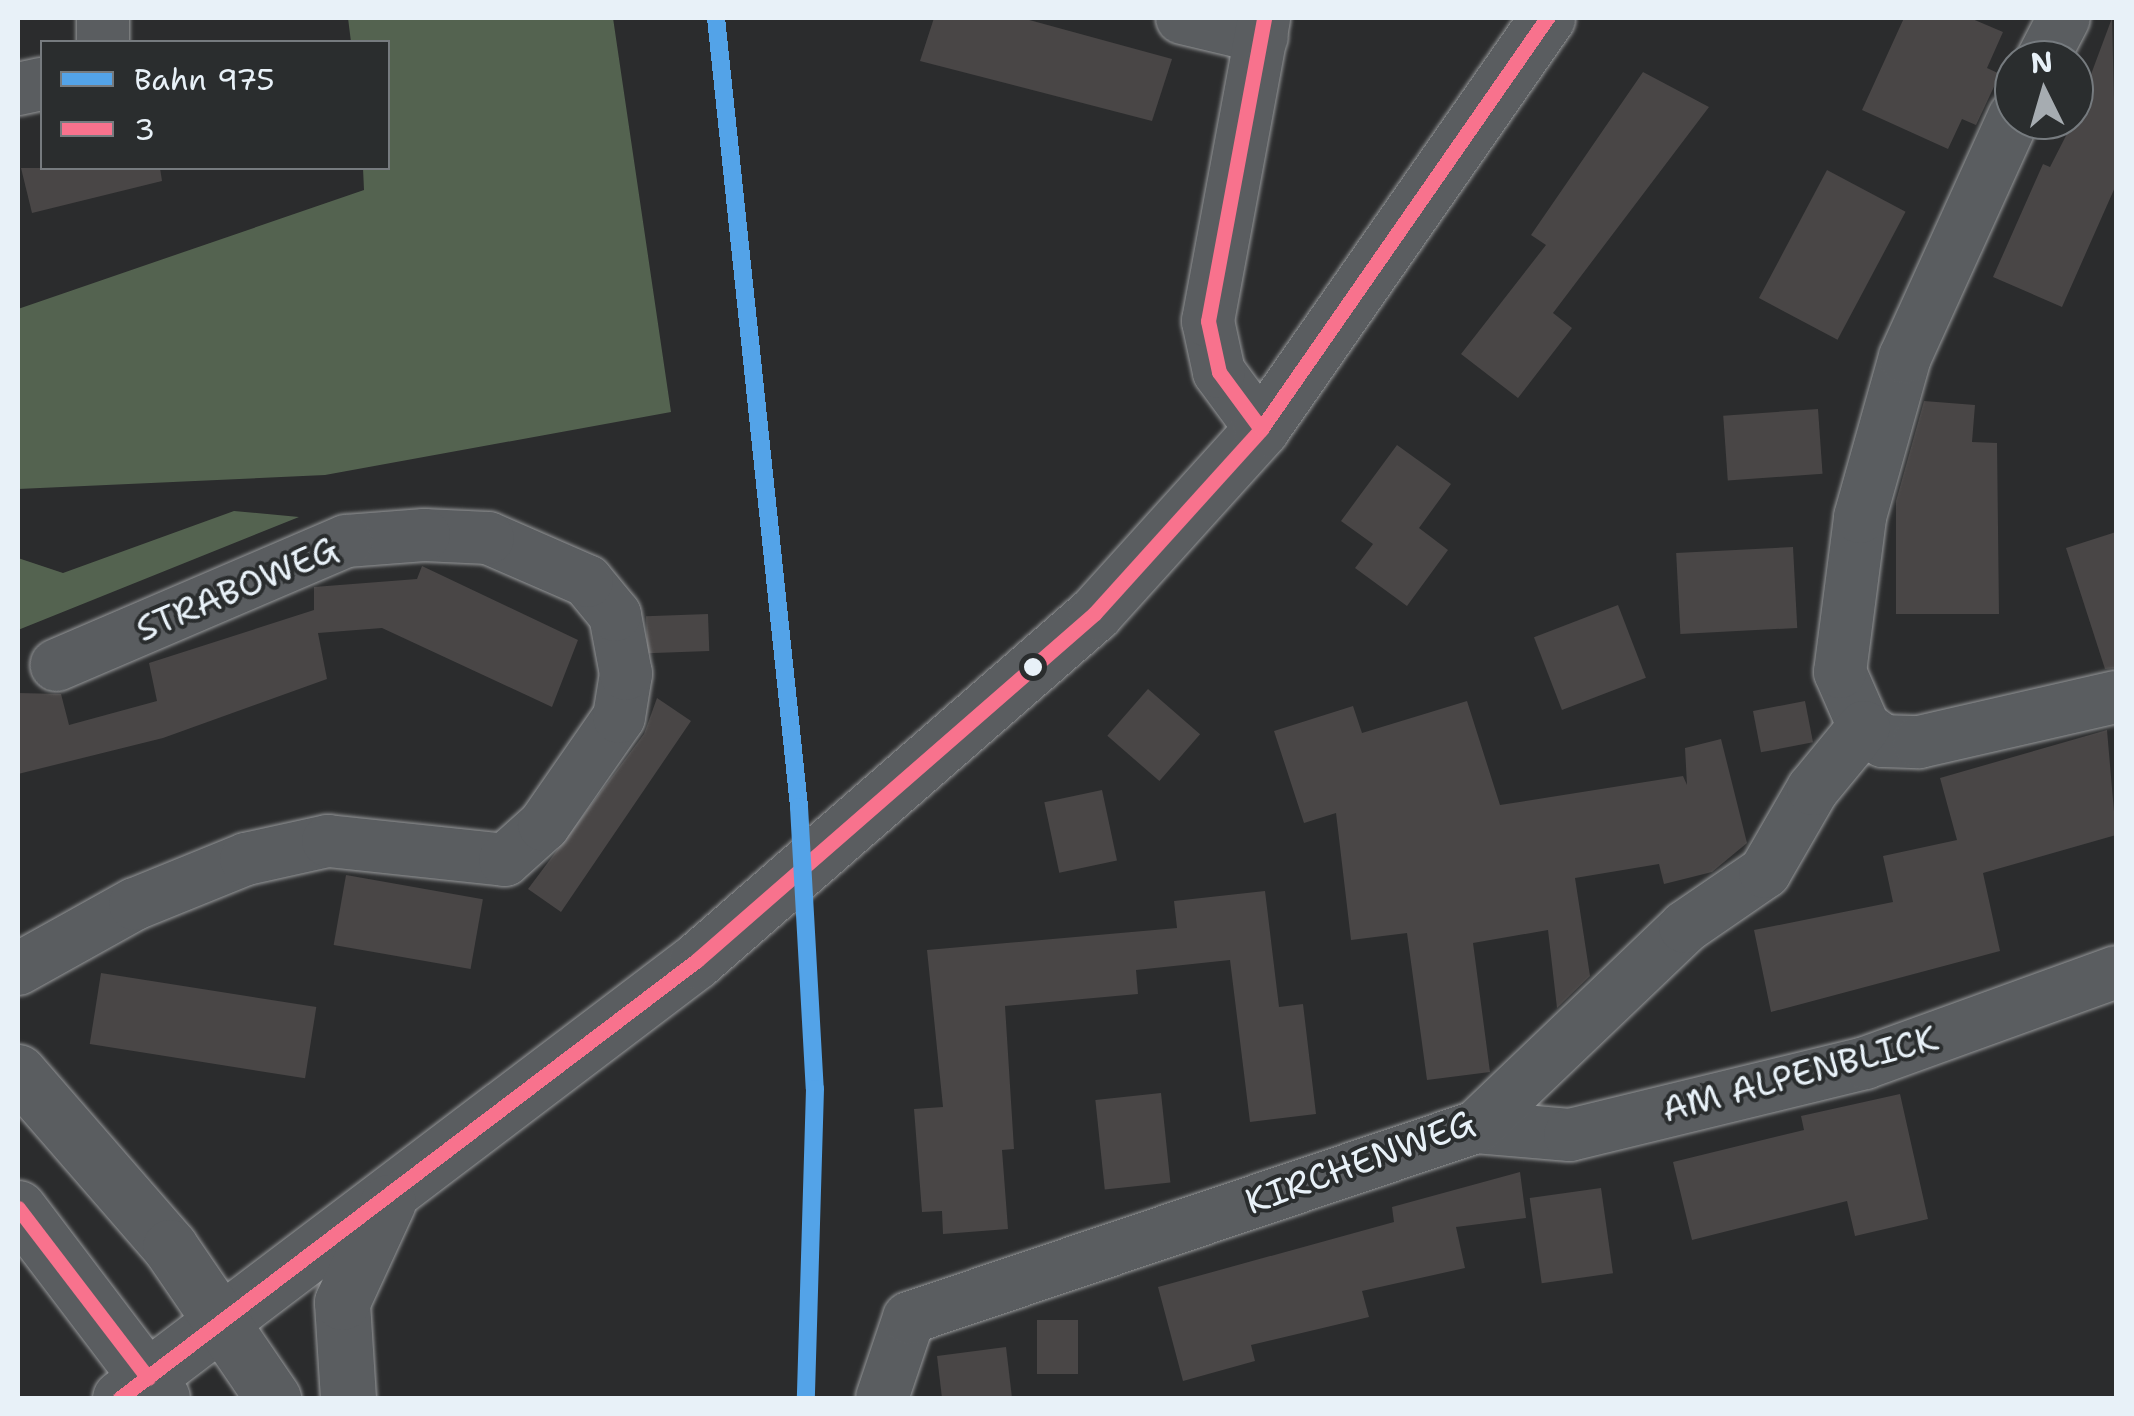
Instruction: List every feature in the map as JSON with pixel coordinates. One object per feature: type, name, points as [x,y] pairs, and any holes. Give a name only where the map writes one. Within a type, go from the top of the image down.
[{"type":"street","points":[[1182,18],[1263,27],[1208,321],[1219,372],[1261,429]]},
{"type":"street","points":[[18,1208],[143,1392],[226,1320],[696,961],[881,805],[1095,613],[1261,429],[1547,18]]},
{"type":"street","points":[[2004,140],[1905,357],[1860,517],[1840,672],[1864,727],[1882,741],[1919,742],[2116,697]]},
{"type":"street","name":"STRABOWEG","points":[[18,969],[135,904],[262,856],[345,842],[505,860],[544,826],[619,718],[626,674],[615,615],[587,581],[488,538],[424,535],[346,541],[56,666]]},
{"type":"street","name":"KIRCHENWEG","points":[[882,1398],[894,1342],[920,1313],[1476,1128],[1685,928],[1765,872],[1813,788],[1864,727]]},
{"type":"street","name":"AM ALPENBLICK","points":[[1476,1128],[1570,1135],[1644,1117],[1865,1063],[2116,972]]},
{"type":"street","points":[[18,1072],[226,1320],[273,1398]]},
{"type":"street","points":[[348,1398],[342,1302],[392,1194]]},
{"type":"green space","points":[[348,18],[613,18],[671,412],[325,475],[18,489],[18,309],[364,190],[363,170],[390,170],[390,40],[351,40]]},
{"type":"green space","points":[[234,511],[299,517],[18,630],[18,558],[63,573]]},
{"type":"building","points":[[934,18],[1022,18],[1172,59],[1152,121],[920,61]]},
{"type":"building","points":[[1904,18],[1970,18],[2003,32],[1999,40],[1994,40],[1987,68],[1994,71],[1994,87],[1976,125],[1962,119],[1948,149],[1862,110]]},
{"type":"building","points":[[2112,18],[2116,185],[2062,307],[1993,277],[2043,164],[2050,167],[2064,140],[2094,140],[2094,66]]},
{"type":"building","points":[[1643,72],[1709,107],[1553,313],[1572,328],[1518,398],[1461,354],[1546,245],[1531,235]]},
{"type":"building","points":[[21,168],[160,170],[162,181],[32,213]]},
{"type":"building","points":[[1827,170],[1906,212],[1838,340],[1759,298]]},
{"type":"building","points":[[1924,401],[1975,405],[1972,442],[1997,443],[1999,614],[1896,614],[1896,501]]},
{"type":"building","points":[[1818,409],[1823,474],[1728,480],[1723,416]]},
{"type":"building","points":[[1397,445],[1451,484],[1419,528],[1448,550],[1407,606],[1355,568],[1373,544],[1341,521]]},
{"type":"building","points":[[2116,532],[2116,668],[2105,669],[2066,548]]},
{"type":"building","points":[[1793,547],[1797,628],[1680,634],[1676,553]]},
{"type":"building","points":[[422,566],[578,640],[552,707],[382,628],[318,633],[327,679],[163,738],[18,774],[18,693],[61,694],[69,725],[157,701],[149,663],[314,610],[314,587],[417,579]]},
{"type":"building","points":[[1618,605],[1646,678],[1562,710],[1534,637]]},
{"type":"building","points":[[708,614],[709,651],[647,653],[646,616]]},
{"type":"building","points":[[1148,689],[1200,734],[1159,781],[1107,736]]},
{"type":"building","points":[[657,698],[691,721],[561,912],[528,889],[644,734]]},
{"type":"building","points":[[1467,701],[1500,805],[1683,776],[1687,785],[1685,748],[1721,739],[1747,843],[1712,872],[1664,884],[1659,864],[1575,878],[1590,976],[1557,1008],[1548,930],[1473,943],[1490,1072],[1427,1080],[1407,933],[1351,940],[1336,813],[1304,823],[1274,731],[1353,706],[1362,733]]},
{"type":"building","points":[[1805,701],[1813,742],[1761,752],[1753,711]]},
{"type":"building","points":[[2107,730],[2116,835],[1983,873],[2000,951],[1771,1012],[1754,930],[1893,902],[1883,856],[1957,840],[1940,778]]},
{"type":"building","points":[[1102,790],[1117,860],[1059,873],[1044,802]]},
{"type":"building","points":[[346,875],[483,899],[471,969],[334,945]]},
{"type":"building","points":[[1265,891],[1279,1007],[1303,1004],[1316,1114],[1250,1122],[1230,960],[1136,970],[1138,994],[1005,1006],[1014,1149],[1002,1150],[1008,1229],[943,1234],[942,1211],[922,1212],[914,1109],[943,1107],[927,950],[1177,928],[1174,901]]},
{"type":"building","points":[[101,973],[316,1007],[305,1078],[90,1044]]},
{"type":"building","points":[[1161,1093],[1170,1183],[1105,1189],[1095,1100]]},
{"type":"building","points":[[1900,1094],[1928,1219],[1855,1236],[1847,1201],[1692,1240],[1673,1162],[1804,1130],[1801,1116]]},
{"type":"building","points":[[1520,1172],[1526,1218],[1456,1227],[1465,1268],[1362,1291],[1369,1317],[1251,1345],[1255,1361],[1183,1381],[1158,1287],[1394,1222],[1392,1207]]},
{"type":"building","points":[[1601,1188],[1613,1273],[1542,1283],[1530,1198]]},
{"type":"building","points":[[1037,1320],[1078,1320],[1078,1374],[1037,1374]]},
{"type":"building","points":[[1006,1347],[1012,1398],[942,1398],[937,1356]]},
{"type":"rail line","name":"975","points":[[716,18],[799,807],[815,1089],[806,1398]]},
{"type":"transit line","name":"3","points":[[1261,429],[1219,372],[1208,321],[1264,18]]},
{"type":"transit line","name":"3","points":[[120,1398],[696,961],[1095,613],[1261,429],[1547,18]]},
{"type":"transit line","name":"3","points":[[18,1208],[148,1378]]}]
